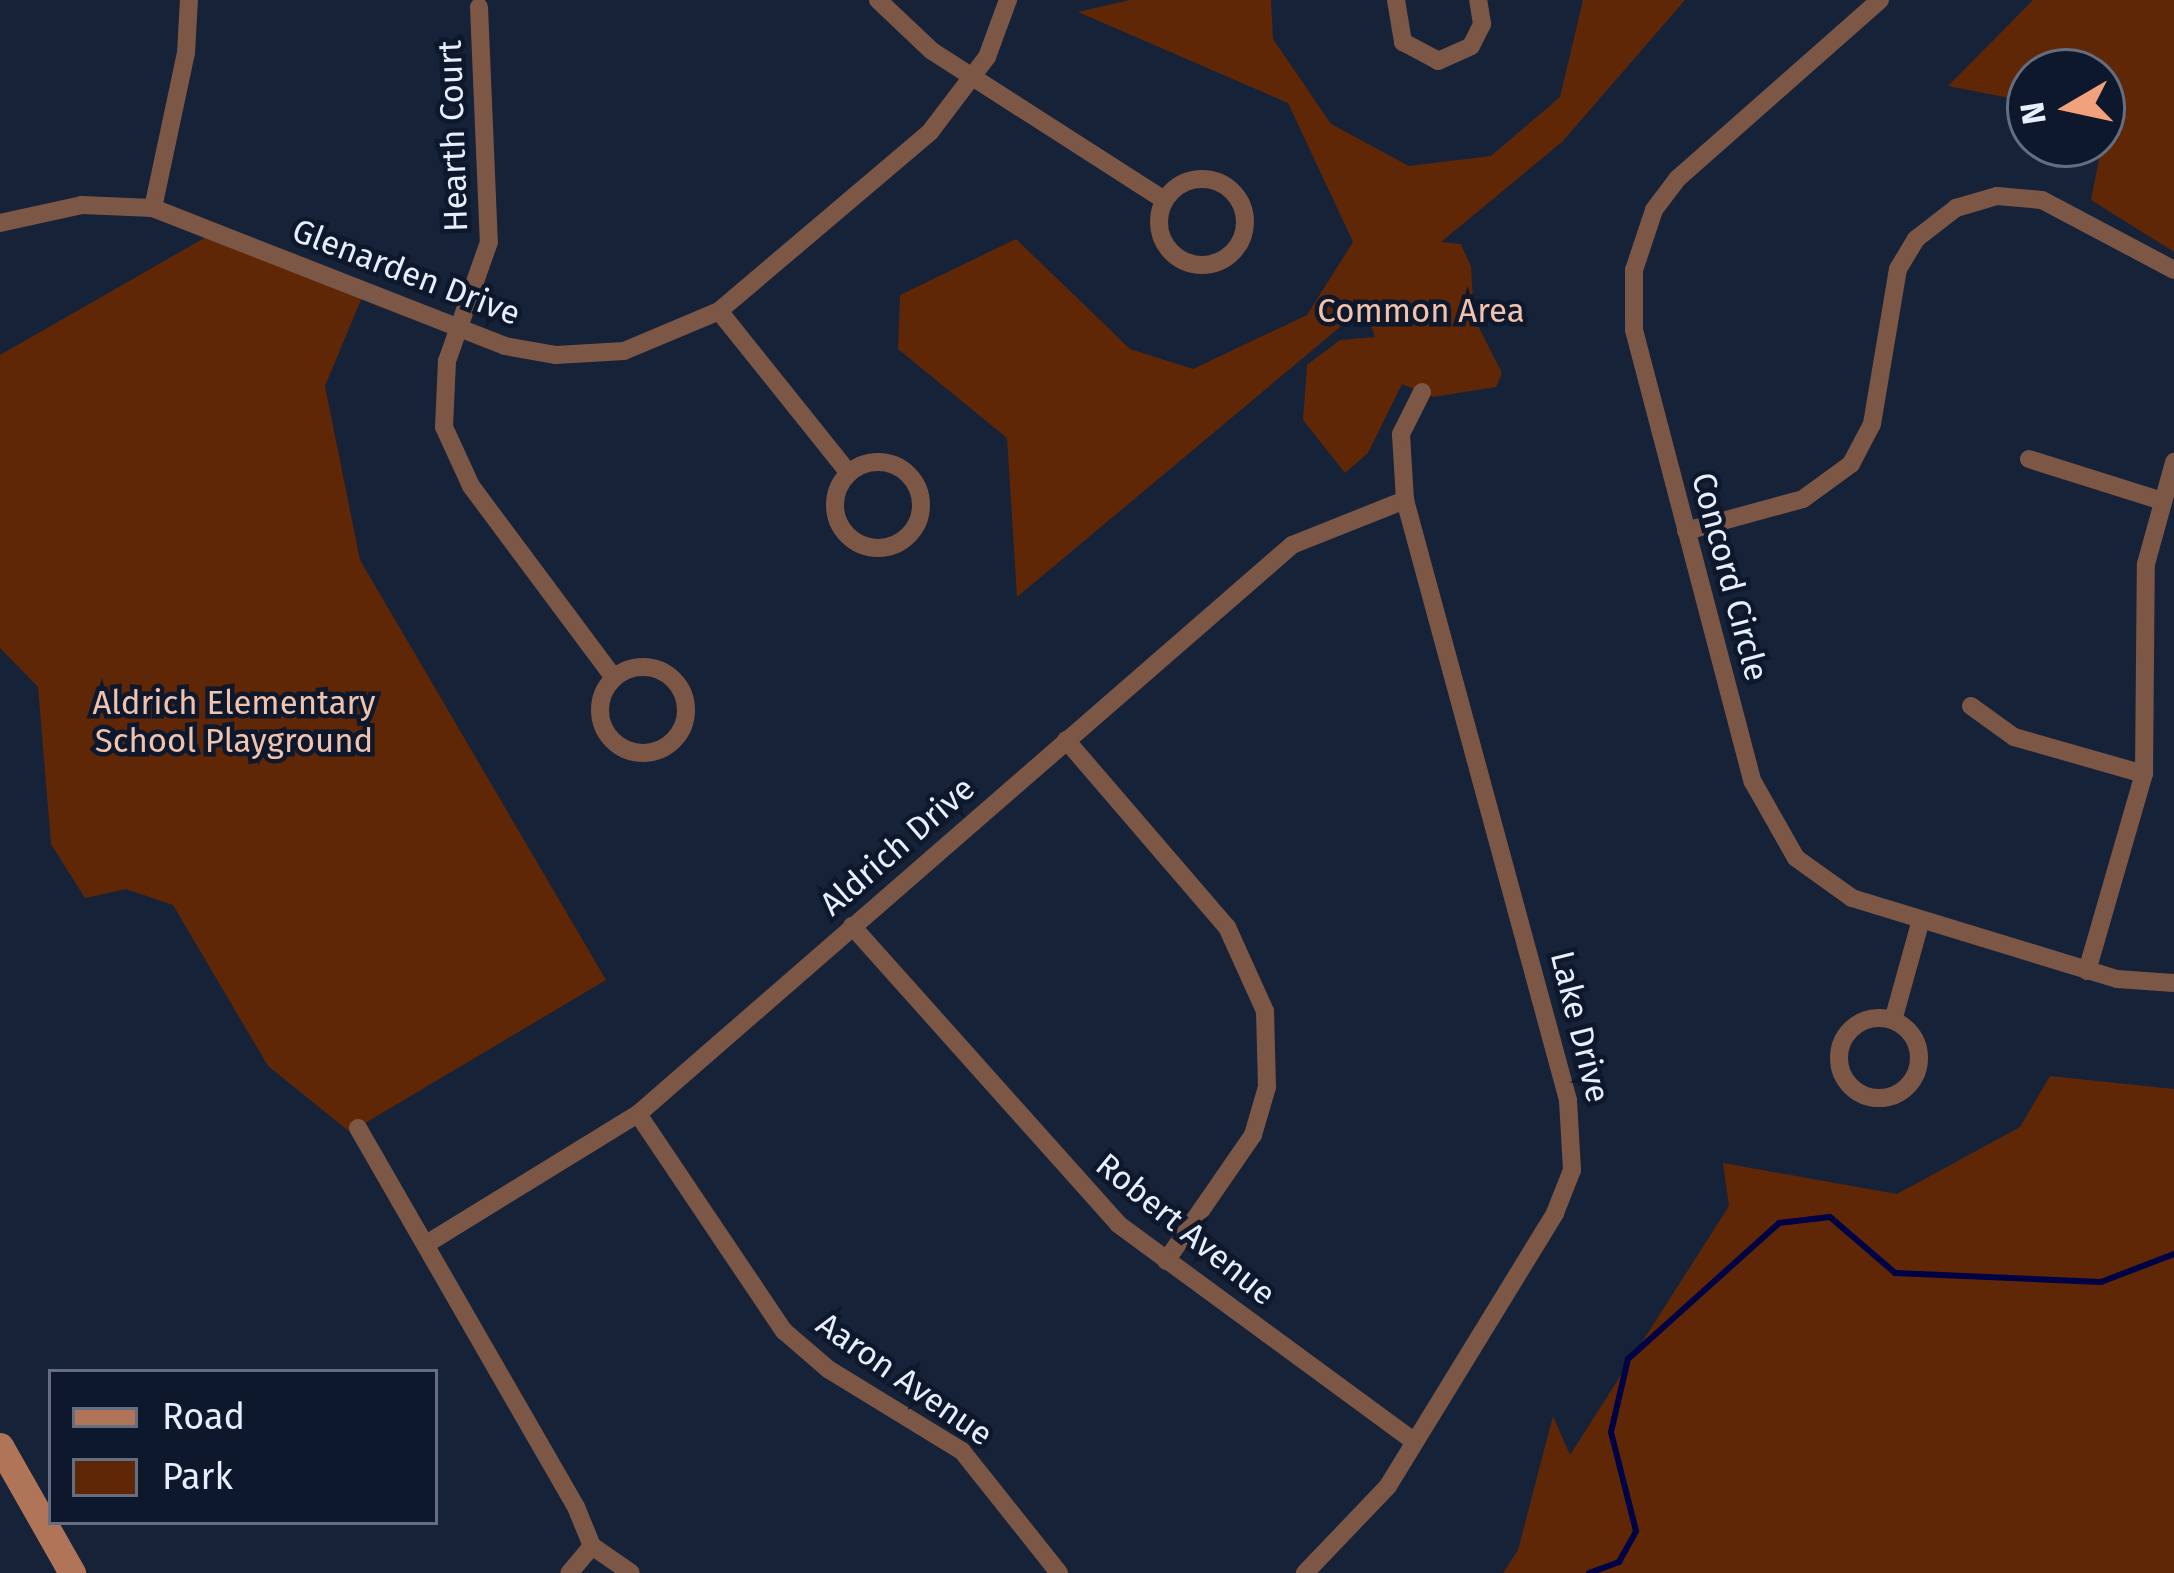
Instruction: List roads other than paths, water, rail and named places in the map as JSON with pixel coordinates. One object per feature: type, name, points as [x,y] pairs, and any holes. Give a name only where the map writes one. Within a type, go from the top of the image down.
[{"type":"main road","points":[[0,1446],[72,1573]]},
{"type":"street","points":[[153,208],[186,53],[189,0]]},
{"type":"street","points":[[878,0],[973,79],[1161,198]]},
{"type":"street","name":"Glenarden Drive","points":[[0,224],[82,205],[153,208],[456,327],[532,352],[590,355],[643,347],[719,311],[929,132],[973,79],[1008,0]]},
{"type":"street","points":[[1396,0],[1403,42],[1438,61],[1472,46],[1482,24],[1478,0]]},
{"type":"street","name":"Concord Circle","points":[[1876,1],[1678,178],[1638,248],[1634,330],[1767,817],[1822,880],[1919,922],[2087,971],[2174,983]]},
{"type":"street","name":"Hearth Court","points":[[478,2],[492,215],[485,260],[456,327],[441,398],[460,470],[611,674]]},
{"type":"street","points":[[1198,180],[1219,183],[1244,210],[1240,244],[1219,262],[1181,260],[1162,235],[1161,198],[1198,180]]},
{"type":"street","points":[[1686,531],[1802,499],[1851,464],[1872,424],[1898,269],[1916,239],[1956,208],[1996,196],[2042,200],[2174,270]]},
{"type":"street","points":[[719,311],[845,468]]},
{"type":"street","name":"Lake Drive","points":[[1305,1573],[1349,1534],[1415,1442],[1555,1213],[1574,1145],[1405,500],[1401,434],[1422,392]]},
{"type":"street","points":[[2030,459],[2159,500]]},
{"type":"street","points":[[2087,971],[2144,774],[2146,564],[2159,500],[2174,462]]},
{"type":"street","points":[[888,464],[912,478],[920,511],[903,539],[880,548],[846,533],[836,508],[845,468],[888,464]]},
{"type":"street","name":"Aldrich Drive","points":[[428,1243],[638,1114],[1292,545],[1405,500]]},
{"type":"street","points":[[646,668],[676,683],[686,711],[668,746],[632,753],[607,735],[600,706],[611,674],[646,668]]},
{"type":"street","points":[[1971,706],[2014,737],[2144,774]]},
{"type":"street","points":[[1066,740],[1227,927],[1265,1011],[1268,1073],[1253,1135],[1166,1261]]},
{"type":"street","points":[[1894,1017],[1919,922]]},
{"type":"street","name":"Robert Avenue","points":[[852,926],[1079,1187],[1166,1261],[1415,1442]]},
{"type":"street","points":[[1894,1017],[1914,1038],[1919,1067],[1898,1094],[1871,1098],[1847,1083],[1840,1047],[1856,1025],[1894,1017]]},
{"type":"street","name":"Aaron Avenue","points":[[638,1114],[784,1330],[828,1369],[962,1451],[1059,1573]]},
{"type":"street","points":[[358,1128],[428,1243],[592,1546],[631,1573]]},
{"type":"street","points":[[569,1573],[592,1546]]},
{"type":"waterway","points":[[1589,1573],[1619,1562],[1636,1531],[1611,1432],[1628,1359],[1779,1223],[1830,1217],[1895,1273],[2101,1282],[2174,1254]]},
{"type":"park label","name":"Common Area","points":[[1421,312]]},
{"type":"park label","name":"Aldrich Elementary School Playground","points":[[234,723]]}]
